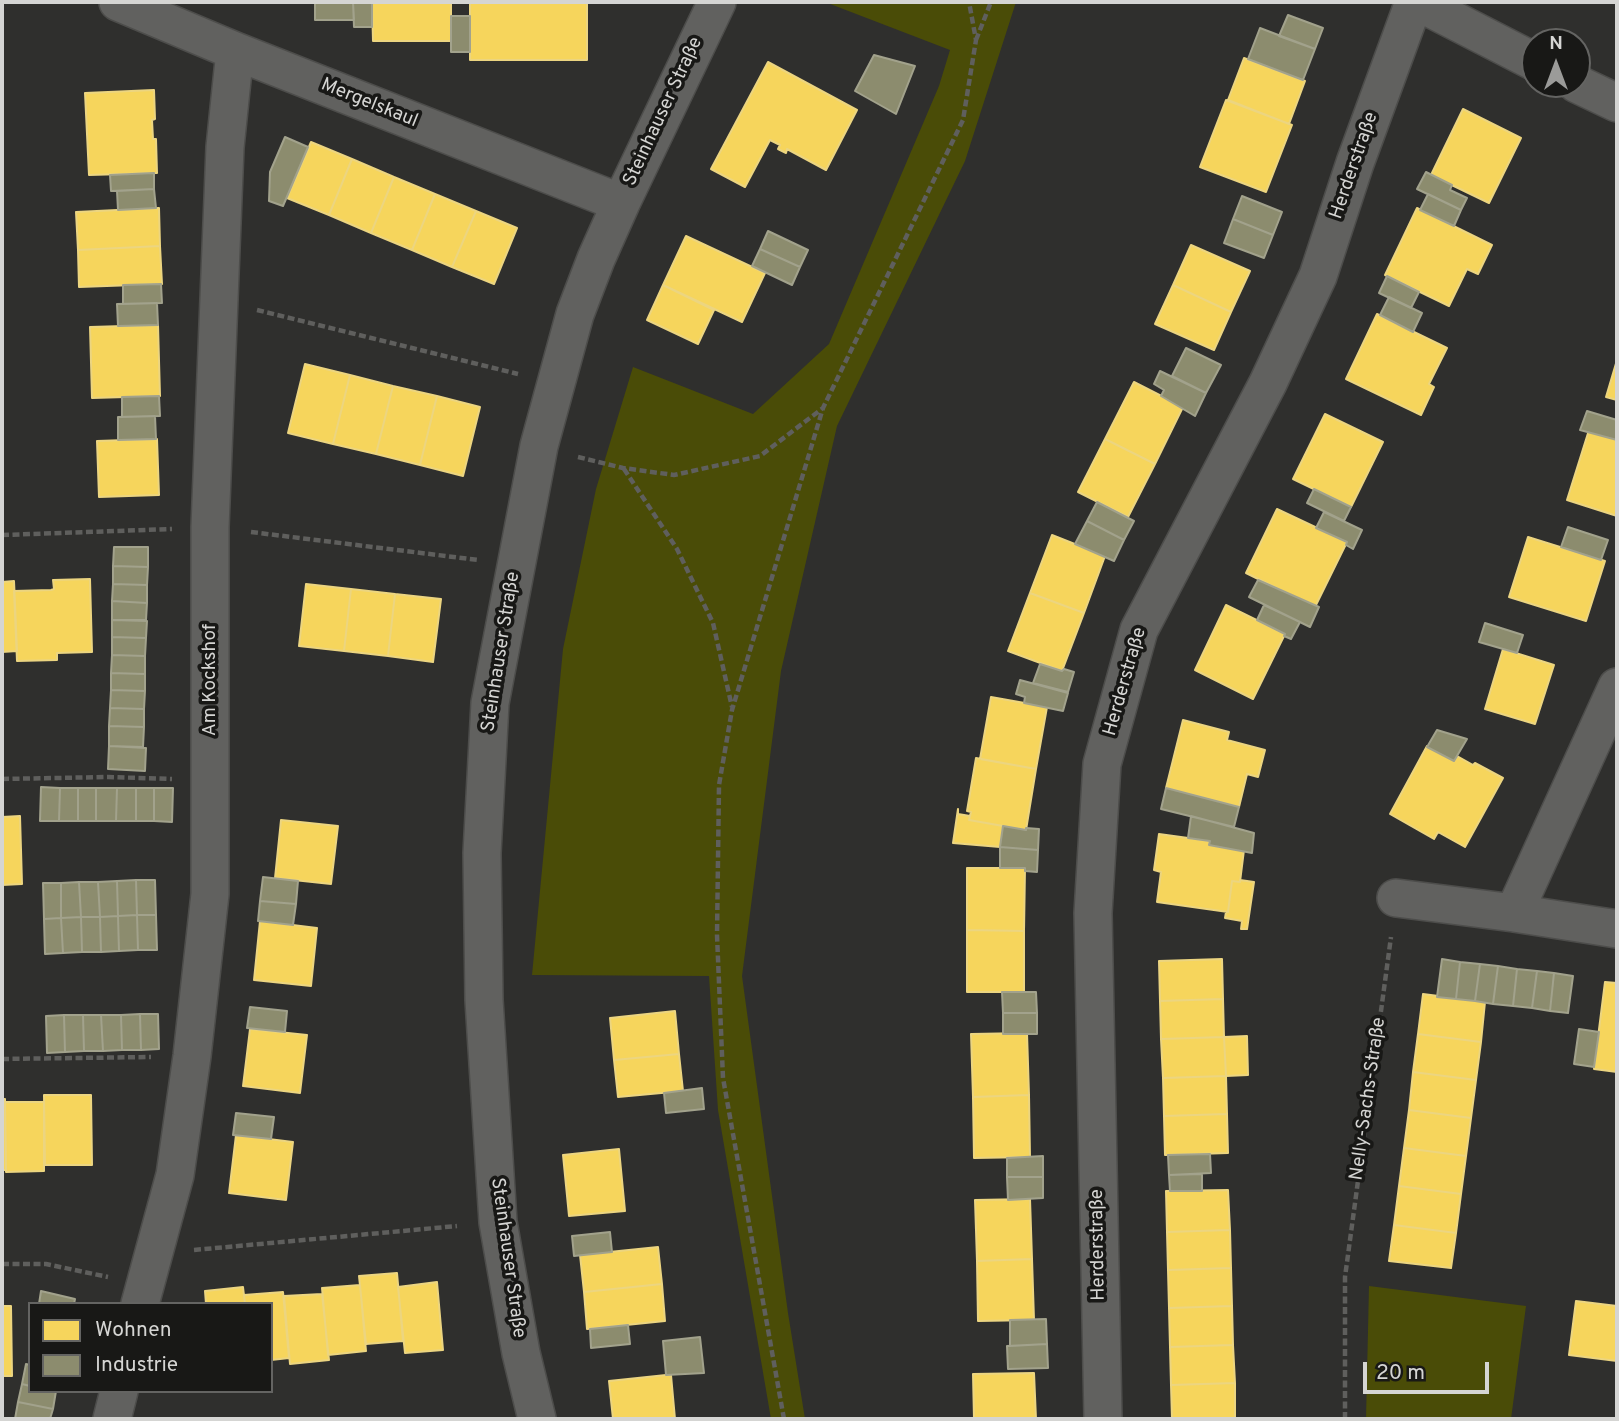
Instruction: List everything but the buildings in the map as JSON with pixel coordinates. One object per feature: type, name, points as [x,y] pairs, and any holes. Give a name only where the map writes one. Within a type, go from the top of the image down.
[{"type":"street","name":"Mergelskaul","points":[[118,2],[621,203]]},
{"type":"street","name":"Steinhauser Straße","points":[[537,1419],[521,1353],[498,1222],[484,1000],[482,853],[490,703],[539,446],[575,314],[621,203],[717,2]]},
{"type":"street","points":[[1416,2],[1521,55]]},
{"type":"street","name":"Herderstraße","points":[[1103,1419],[1093,913],[1102,764],[1139,630],[1268,383],[1318,275],[1355,163],[1416,2]]},
{"type":"street","name":"Am Kockshof","points":[[145,1281],[175,1175],[192,1056],[210,894],[209,527],[225,147],[235,51]]},
{"type":"street","points":[[1591,91],[1617,103]]},
{"type":"street","points":[[1514,913],[1617,687]]},
{"type":"street","points":[[1396,898],[1617,929]]},
{"type":"street","points":[[112,1419],[118,1393]]},
{"type":"path","points":[[970,2],[976,40]]},
{"type":"path","points":[[784,1419],[723,1078],[717,935],[719,785],[732,710],[823,408],[963,120],[976,40],[991,2]]},
{"type":"path","points":[[219,301],[555,383]]},
{"type":"path","points":[[539,446],[623,468],[674,475],[760,456],[823,408]]},
{"type":"path","points":[[623,468],[677,549],[713,623],[732,710]]},
{"type":"path","points":[[2,535],[209,527],[516,565]]},
{"type":"path","points":[[2,779],[108,776],[211,780]]},
{"type":"path","name":"Nelly-Sachs-Straße","points":[[1345,1419],[1345,1277],[1396,898]]},
{"type":"path","points":[[2,1059],[192,1056]]},
{"type":"path","points":[[2,1264],[46,1264],[145,1281],[498,1222]]},
{"type":"shaded area","points":[[825,2],[1016,2],[965,161],[837,426],[781,671],[742,976],[805,1419],[771,1419],[718,1110],[709,976],[532,975],[563,649],[596,489],[633,367],[753,414],[829,344],[939,86],[950,50]]},
{"type":"shaded area","points":[[1369,1286],[1526,1306],[1511,1419],[1366,1419]]}]
